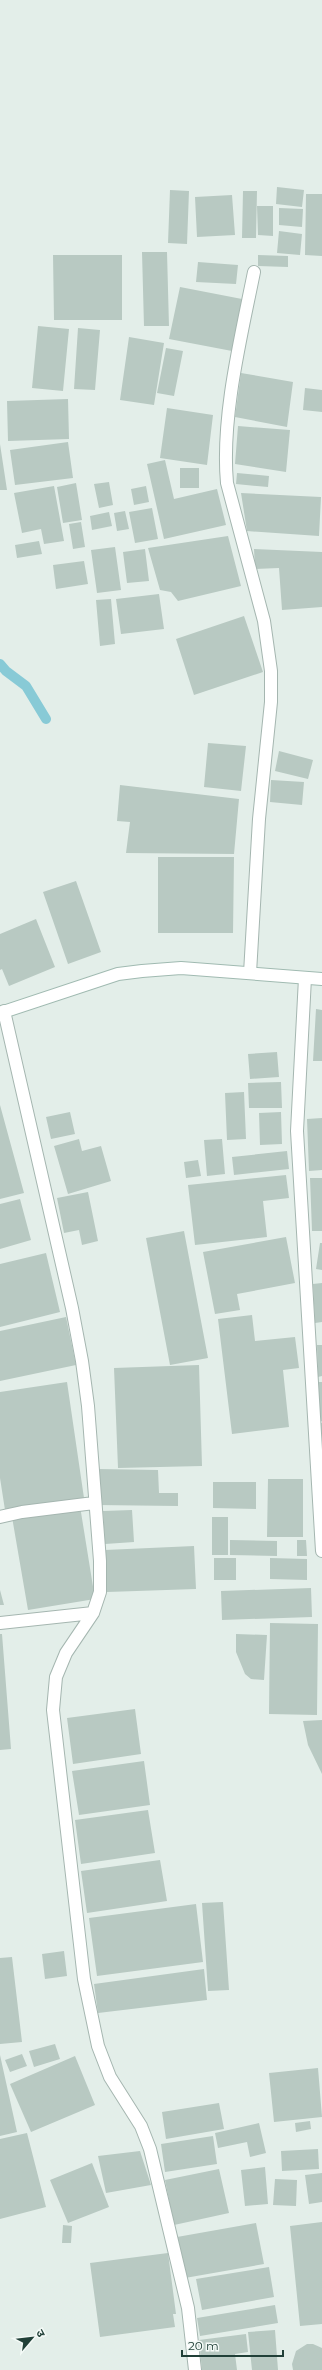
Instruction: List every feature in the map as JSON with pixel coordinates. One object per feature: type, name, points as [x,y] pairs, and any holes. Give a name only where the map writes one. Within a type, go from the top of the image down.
[{"type":"street","points":[[250,974],[259,819],[271,702],[271,671],[264,621],[227,483],[225,461],[235,364],[254,272]]},
{"type":"street","points":[[195,2370],[188,2308],[150,2149],[141,2126],[107,2071],[98,2046],[84,1980],[53,1710],[56,1677],[66,1653],[93,1613],[100,1592],[100,1561],[94,1503],[88,1406],[75,1323],[2,1012],[118,974],[181,968],[322,979]]},
{"type":"street","points":[[305,978],[297,1131],[322,1551]]},
{"type":"street","points":[[0,1517],[22,1512],[94,1503]]},
{"type":"street","points":[[0,1623],[93,1613]]},
{"type":"building","points":[[277,187],[304,190],[302,207],[276,204]]},
{"type":"building","points":[[170,190],[189,191],[187,244],[168,243]]},
{"type":"building","points":[[243,191],[257,191],[256,238],[242,238]]},
{"type":"building","points":[[306,194],[322,194],[322,256],[305,255]]},
{"type":"building","points":[[232,195],[235,235],[197,237],[195,197]]},
{"type":"building","points":[[257,206],[273,206],[273,236],[258,235]]},
{"type":"building","points":[[279,208],[303,209],[302,227],[279,225]]},
{"type":"building","points":[[279,231],[302,234],[300,255],[277,253]]},
{"type":"building","points":[[142,252],[167,252],[169,326],[144,326]]},
{"type":"building","points":[[53,255],[122,255],[122,320],[54,320]]},
{"type":"building","points":[[258,255],[288,256],[288,267],[258,266]]},
{"type":"building","points":[[198,262],[238,265],[236,284],[196,282]]},
{"type":"building","points":[[180,287],[242,299],[232,351],[169,339]]},
{"type":"building","points":[[38,326],[69,329],[63,391],[32,388]]},
{"type":"building","points":[[78,328],[100,330],[95,390],[74,389]]},
{"type":"building","points":[[129,337],[164,343],[154,405],[120,400]]},
{"type":"building","points":[[166,348],[183,351],[174,396],[157,393]]},
{"type":"building","points":[[241,373],[293,382],[287,427],[235,417]]},
{"type":"building","points":[[305,388],[322,390],[322,412],[303,410]]},
{"type":"building","points":[[68,399],[69,439],[8,441],[7,401]]},
{"type":"building","points":[[167,408],[213,415],[207,465],[160,458]]},
{"type":"building","points":[[238,426],[290,430],[286,472],[235,464]]},
{"type":"building","points":[[68,442],[73,478],[15,485],[10,450]]},
{"type":"building","points":[[0,444],[7,490],[0,490]]},
{"type":"building","points":[[165,460],[174,499],[217,489],[226,525],[164,539],[147,464]]},
{"type":"building","points":[[180,468],[199,468],[199,488],[180,488]]},
{"type":"building","points":[[237,473],[269,476],[268,487],[236,484]]},
{"type":"building","points":[[109,482],[113,505],[99,508],[94,484]]},
{"type":"building","points":[[76,483],[82,520],[63,523],[57,487]]},
{"type":"building","points":[[54,486],[64,541],[44,544],[41,529],[22,533],[14,493]]},
{"type":"building","points":[[146,486],[149,502],[134,505],[131,489]]},
{"type":"building","points":[[241,493],[321,497],[319,536],[247,531]]},
{"type":"building","points":[[152,508],[158,539],[135,543],[129,512]]},
{"type":"building","points":[[125,511],[129,529],[117,531],[114,513]]},
{"type":"building","points":[[109,512],[112,526],[92,530],[90,516]]},
{"type":"building","points":[[81,522],[85,547],[73,549],[69,524]]},
{"type":"building","points":[[228,536],[241,586],[178,601],[171,592],[160,590],[148,548]]},
{"type":"building","points":[[39,541],[42,554],[17,558],[15,545]]},
{"type":"building","points":[[115,547],[121,590],[97,593],[91,550]]},
{"type":"building","points":[[145,549],[149,581],[127,583],[123,552]]},
{"type":"building","points":[[254,549],[322,552],[322,607],[282,610],[279,568],[255,569]]},
{"type":"building","points":[[84,561],[88,584],[56,589],[53,565]]},
{"type":"building","points":[[159,594],[164,629],[121,634],[116,599]]},
{"type":"building","points":[[111,599],[115,644],[100,646],[96,600]]},
{"type":"building","points":[[244,616],[263,672],[194,695],[176,639]]},
{"type":"building","points":[[208,743],[246,746],[241,791],[204,787]]},
{"type":"building","points":[[279,751],[313,760],[308,779],[275,771]]},
{"type":"building","points":[[271,780],[304,782],[302,805],[270,802]]},
{"type":"building","points":[[120,785],[239,799],[234,854],[126,853],[130,822],[117,821]]},
{"type":"building","points":[[158,857],[234,857],[233,933],[158,933]]},
{"type":"building","points":[[76,881],[101,952],[68,964],[43,892]]},
{"type":"building","points":[[36,919],[55,967],[9,986],[2,969],[0,970],[0,934]]},
{"type":"building","points":[[316,1009],[322,1010],[322,1061],[313,1061]]},
{"type":"building","points":[[277,1052],[279,1077],[250,1079],[248,1054]]},
{"type":"building","points":[[281,1082],[282,1108],[249,1108],[248,1083]]},
{"type":"building","points":[[244,1092],[246,1139],[227,1140],[225,1093]]},
{"type":"building","points":[[0,1105],[24,1193],[0,1199]]},
{"type":"building","points":[[70,1112],[75,1134],[51,1139],[46,1117]]},
{"type":"building","points":[[281,1112],[282,1144],[260,1145],[259,1113]]},
{"type":"building","points":[[322,1118],[322,1170],[309,1171],[307,1119]]},
{"type":"building","points":[[79,1139],[82,1151],[101,1146],[111,1181],[68,1194],[54,1146]]},
{"type":"building","points":[[222,1139],[225,1174],[207,1176],[204,1140]]},
{"type":"building","points":[[287,1151],[289,1169],[234,1175],[232,1157]]},
{"type":"building","points":[[198,1160],[201,1176],[186,1178],[184,1162]]},
{"type":"building","points":[[286,1175],[289,1198],[263,1201],[267,1237],[195,1245],[188,1185]]},
{"type":"building","points":[[310,1178],[322,1178],[322,1231],[312,1231]]},
{"type":"building","points":[[88,1192],[98,1241],[82,1245],[79,1230],[64,1233],[57,1198]]},
{"type":"building","points":[[20,1199],[31,1240],[0,1249],[0,1204]]},
{"type":"building","points":[[184,1231],[208,1358],[170,1365],[146,1238]]},
{"type":"building","points":[[286,1237],[295,1283],[237,1294],[240,1310],[215,1314],[203,1252]]},
{"type":"building","points":[[320,1243],[322,1243],[322,1270],[316,1269]]},
{"type":"building","points":[[46,1253],[60,1312],[0,1327],[0,1264]]},
{"type":"building","points":[[322,1283],[322,1322],[315,1323],[313,1284]]},
{"type":"building","points":[[252,1315],[255,1341],[295,1337],[299,1368],[283,1370],[289,1427],[232,1434],[218,1319]]},
{"type":"building","points":[[66,1317],[76,1365],[0,1381],[0,1331]]},
{"type":"building","points":[[317,1345],[322,1345],[322,1376],[318,1377]]},
{"type":"building","points":[[199,1365],[202,1466],[118,1468],[114,1368]]},
{"type":"building","points":[[67,1382],[84,1498],[5,1510],[0,1478],[0,1392]]},
{"type":"building","points":[[317,1382],[322,1382],[322,1421],[319,1422]]},
{"type":"building","points":[[316,1423],[322,1423],[322,1439],[317,1439]]},
{"type":"building","points":[[97,1469],[158,1470],[159,1493],[178,1493],[178,1506],[97,1505]]},
{"type":"building","points":[[268,1479],[303,1479],[303,1537],[267,1537]]},
{"type":"building","points":[[213,1482],[256,1482],[256,1509],[213,1508]]},
{"type":"building","points":[[80,1506],[95,1599],[28,1610],[12,1517]]},
{"type":"building","points":[[132,1510],[134,1542],[105,1544],[103,1511]]},
{"type":"building","points":[[212,1517],[228,1517],[228,1555],[212,1555]]},
{"type":"building","points":[[230,1540],[277,1541],[277,1556],[230,1555]]},
{"type":"building","points":[[297,1540],[306,1540],[307,1556],[297,1556]]},
{"type":"building","points":[[194,1546],[196,1589],[107,1592],[105,1550]]},
{"type":"building","points":[[214,1558],[236,1558],[236,1580],[214,1580]]},
{"type":"building","points":[[270,1558],[307,1559],[307,1580],[270,1579]]},
{"type":"building","points":[[311,1588],[312,1617],[222,1620],[221,1591]]},
{"type":"building","points":[[0,1590],[4,1605],[0,1605]]},
{"type":"building","points":[[270,1623],[318,1624],[317,1715],[269,1714]]},
{"type":"building","points":[[0,1634],[2,1634],[11,1749],[0,1750]]},
{"type":"building","points":[[236,1634],[267,1635],[264,1680],[251,1679],[245,1674],[236,1652]]},
{"type":"building","points":[[135,1709],[141,1754],[73,1764],[67,1718]]},
{"type":"building","points":[[322,1720],[322,1774],[308,1745],[303,1721]]},
{"type":"building","points":[[144,1761],[150,1805],[79,1815],[72,1771]]},
{"type":"building","points":[[148,1810],[155,1853],[81,1864],[75,1820]]},
{"type":"building","points":[[160,1860],[167,1901],[87,1913],[81,1871]]},
{"type":"building","points":[[223,1902],[229,1990],[208,1991],[202,1903]]},
{"type":"building","points":[[196,1904],[203,1962],[97,1976],[89,1918]]},
{"type":"building","points":[[64,1951],[67,1976],[45,1979],[42,1954]]},
{"type":"building","points":[[12,1957],[22,2042],[0,2044],[0,1958]]},
{"type":"building","points":[[204,1969],[207,2000],[98,2013],[94,1984]]},
{"type":"building","points":[[55,2044],[60,2059],[34,2067],[29,2051]]},
{"type":"building","points":[[22,2054],[27,2066],[10,2072],[5,2060]]},
{"type":"building","points":[[0,2055],[17,2132],[0,2136]]},
{"type":"building","points":[[75,2056],[95,2105],[31,2132],[10,2084]]},
{"type":"building","points":[[318,2068],[322,2117],[274,2122],[269,2073]]},
{"type":"building","points":[[219,2103],[224,2129],[166,2139],[162,2112]]},
{"type":"building","points":[[310,2121],[311,2129],[296,2132],[295,2123]]},
{"type":"building","points":[[259,2123],[266,2153],[250,2157],[247,2142],[218,2148],[215,2133]]},
{"type":"building","points":[[27,2133],[46,2207],[0,2219],[0,2139]]},
{"type":"building","points":[[213,2136],[217,2164],[165,2172],[161,2144]]},
{"type":"building","points":[[318,2149],[319,2169],[282,2171],[281,2151]]},
{"type":"building","points":[[140,2151],[151,2185],[106,2193],[98,2156]]},
{"type":"building","points":[[92,2163],[109,2207],[68,2223],[50,2180]]},
{"type":"building","points":[[265,2167],[268,2204],[245,2206],[241,2170]]},
{"type":"building","points":[[219,2169],[229,2213],[174,2225],[165,2180]]},
{"type":"building","points":[[322,2173],[322,2202],[309,2204],[305,2175]]},
{"type":"building","points":[[275,2179],[297,2180],[296,2206],[273,2205]]},
{"type":"building","points":[[322,2222],[322,2324],[300,2326],[290,2226]]},
{"type":"building","points":[[256,2223],[264,2264],[185,2278],[177,2237]]},
{"type":"building","points":[[63,2225],[72,2226],[71,2243],[62,2243]]},
{"type":"building","points":[[168,2253],[176,2314],[173,2314],[175,2327],[100,2337],[90,2263]]},
{"type":"building","points":[[269,2267],[274,2297],[202,2310],[196,2279]]},
{"type":"building","points":[[275,2305],[278,2323],[200,2336],[197,2318]]},
{"type":"building","points":[[275,2330],[278,2370],[252,2370],[248,2332]]},
{"type":"building","points":[[246,2334],[248,2352],[235,2354],[237,2370],[202,2370],[199,2340]]},
{"type":"building","points":[[307,2344],[313,2344],[322,2348],[322,2370],[293,2370],[292,2364],[296,2351]]},
{"type":"waterway","points":[[0,664],[6,671],[26,686],[46,719]]}]
